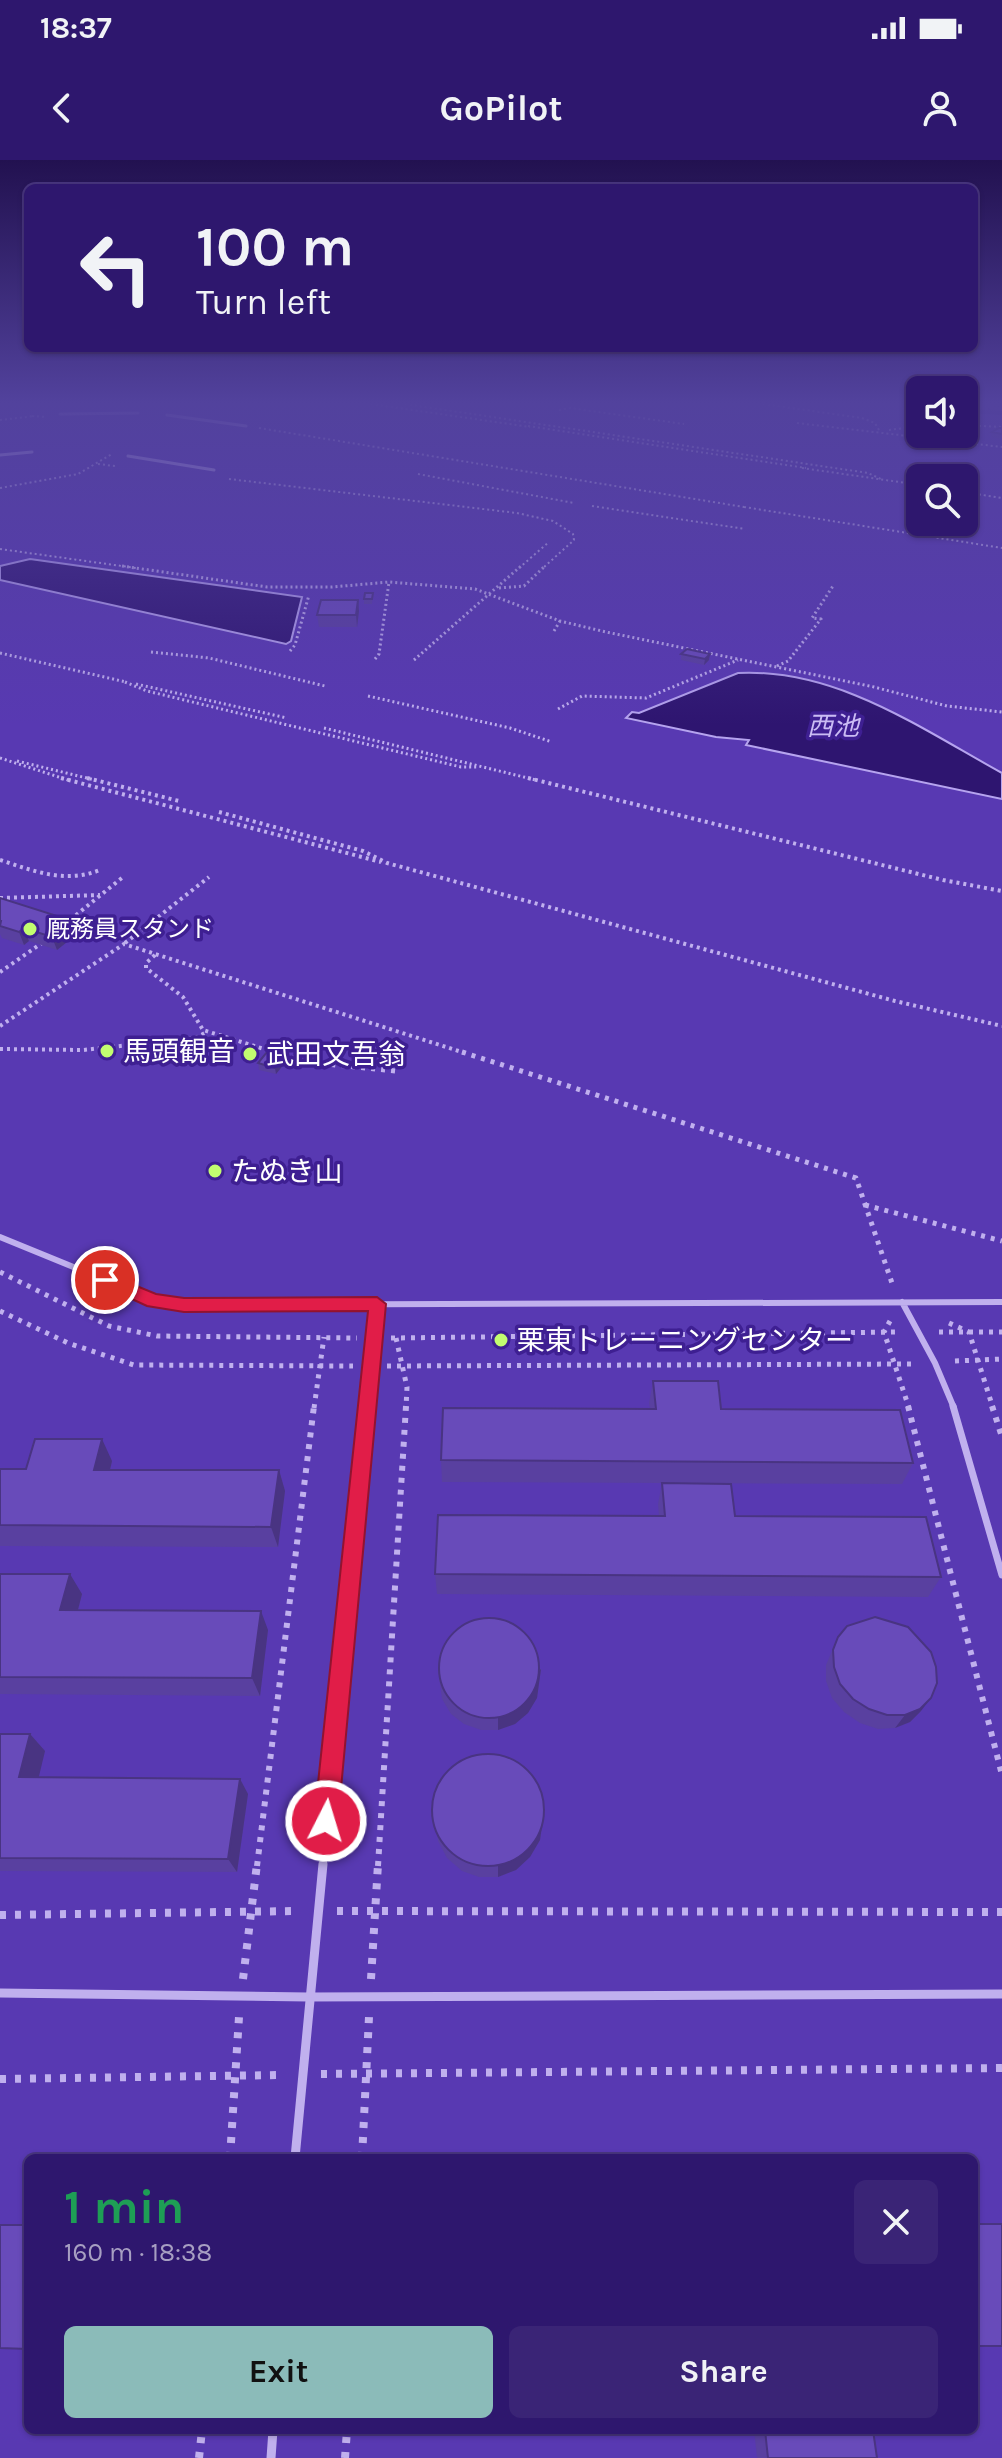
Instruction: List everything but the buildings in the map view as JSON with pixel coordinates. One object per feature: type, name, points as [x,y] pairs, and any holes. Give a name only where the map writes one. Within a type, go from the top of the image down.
[{"type":"lane","points":[[0,1237],[23,1243],[154,1301],[226,1306],[1002,1302]]},
{"type":"lane","points":[[902,1302],[935,1363],[955,1410],[1002,1575]]},
{"type":"lane","points":[[295,2154],[308,1997],[377,1304]]},
{"type":"lane","points":[[0,1993],[308,1997],[1002,1994]]},
{"type":"lane","points":[[271,2458],[273,2434]]},
{"type":"path","points":[[499,588],[524,586],[574,540],[573,534],[553,521],[502,511]]},
{"type":"path","points":[[627,511],[745,529]]},
{"type":"path","points":[[771,511],[1002,548]]},
{"type":"path","points":[[414,660],[549,542]]},
{"type":"path","points":[[0,549],[267,587],[332,587],[389,582],[493,593],[560,621],[947,706],[1002,712]]},
{"type":"path","points":[[375,659],[379,654],[389,582]]},
{"type":"path","points":[[776,667],[788,661],[821,619],[812,618],[833,586]]},
{"type":"path","points":[[290,651],[295,645],[309,595]]},
{"type":"path","points":[[554,631],[560,621]]},
{"type":"path","points":[[151,652],[160,650],[196,656],[325,686]]},
{"type":"path","points":[[0,653],[287,718]]},
{"type":"path","points":[[28,659],[36,653]]},
{"type":"path","points":[[558,709],[582,696],[646,698],[732,665],[739,659]]},
{"type":"path","points":[[73,676],[82,672]]},
{"type":"path","points":[[125,682],[147,691],[461,767],[482,767]]},
{"type":"path","points":[[368,696],[510,728],[552,742]]},
{"type":"path","points":[[324,728],[943,880],[1002,891]]},
{"type":"path","points":[[179,801],[0,758],[56,777],[359,859],[387,863],[895,1001],[1002,1026]]},
{"type":"path","points":[[219,812],[363,851],[387,863]]},
{"type":"path","points":[[0,860],[59,878],[88,876],[100,870]]},
{"type":"path","points":[[55,933],[123,877]]},
{"type":"path","points":[[0,1026],[124,944],[209,877]]},
{"type":"path","points":[[0,898],[101,895]]},
{"type":"path","points":[[0,972],[43,942]]},
{"type":"path","points":[[124,944],[856,1178],[887,1273],[902,1302]]},
{"type":"path","points":[[156,954],[146,963],[146,968],[183,997],[192,1007],[199,1026],[207,1032],[305,1062],[396,1071]]},
{"type":"path","points":[[0,1049],[83,1050],[195,1038],[207,1032]]},
{"type":"path","points":[[865,1205],[1002,1241]]},
{"type":"path","points":[[0,1272],[109,1326],[157,1336],[396,1338],[1002,1332]]},
{"type":"path","points":[[0,1311],[68,1343],[134,1365],[893,1364],[1002,1359]]},
{"type":"path","points":[[884,1332],[913,1421],[1002,1775]]},
{"type":"path","points":[[969,1332],[1002,1437]]},
{"type":"path","points":[[230,2154],[241,1996],[301,1499],[324,1337]]},
{"type":"path","points":[[362,2154],[369,1996],[407,1387],[396,1338]]},
{"type":"path","points":[[0,1915],[317,1911],[1002,1912]]},
{"type":"path","points":[[0,2079],[1002,2068]]},
{"type":"path","points":[[199,2458],[202,2434]]},
{"type":"path","points":[[345,2458],[347,2434]]},
{"type":"shaded area","name":"栗東トレーニングセンター","points":[[0,511],[906,511],[906,536],[978,536],[978,511],[1002,511],[1002,2458],[0,2458]]},
{"type":"water","points":[[30,559],[302,597],[291,641],[286,644],[0,580],[0,566]]},
{"type":"water","name":"西池","points":[[738,673],[774,674],[809,680],[876,704],[1002,773],[1002,799],[746,745],[749,740],[716,737],[626,718],[632,712],[639,713]]},
{"type":"place","name":"厩務員スタンド","points":[[30,929]]},
{"type":"place","name":"馬頭観音","points":[[107,1051]]},
{"type":"place","name":"武田文吾翁","points":[[250,1054]]},
{"type":"place","name":"たぬき山","points":[[215,1171]]},
{"type":"place","name":"栗東トレーニングセンター","points":[[501,1340]]},
{"type":"route","points":[[105,1280],[154,1301],[184,1305],[377,1304],[326,1821]]}]
